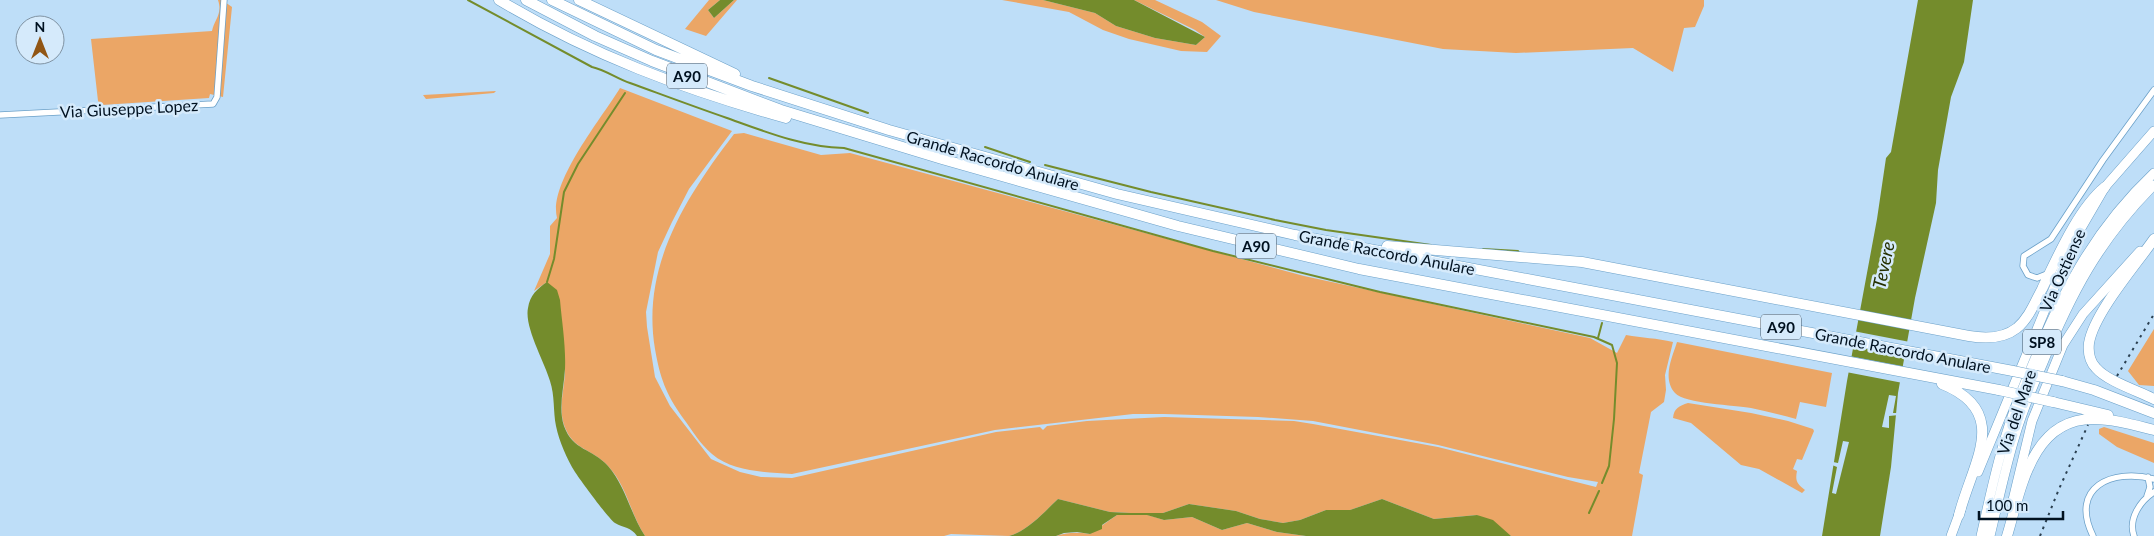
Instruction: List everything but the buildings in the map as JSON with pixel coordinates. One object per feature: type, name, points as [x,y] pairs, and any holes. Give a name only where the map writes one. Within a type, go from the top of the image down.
[{"type":"highway","name":"Grande Raccordo Anulare","points":[[499,0],[574,40],[647,74],[772,114],[855,134]]},
{"type":"highway","name":"Grande Raccordo Anulare","points":[[526,0],[595,36],[680,73],[781,110],[855,134],[1161,221],[1271,250],[1359,269],[1664,328],[1999,390],[2106,414],[2154,429]]},
{"type":"highway","name":"Grande Raccordo Anulare","points":[[552,0],[656,50],[774,94],[905,135],[1117,194],[1223,220],[1341,244],[2062,381],[2094,390],[2154,412]]},
{"type":"highway","points":[[579,0],[774,94]]},
{"type":"highway","points":[[1341,244],[1556,259],[1614,267],[1979,338],[2001,336],[2020,325],[2028,315],[2074,228],[2104,187]]},
{"type":"highway","points":[[2154,238],[2104,312],[2092,334],[2089,349],[2092,363],[2102,374],[2154,398]]},
{"type":"highway","points":[[1915,374],[1945,385],[1971,401],[1981,419],[1982,439],[1959,514]]},
{"type":"highway","points":[[2006,536],[2030,464],[2040,446],[2054,432],[2072,422],[2092,419],[2114,421],[2154,429]]},
{"type":"main road","name":"Via Ostiense","points":[[1951,536],[2066,257],[2104,187],[2154,131]]},
{"type":"main road","name":"Via del Mare","points":[[1981,536],[2010,420],[2064,292],[2084,257],[2105,227],[2154,173]]},
{"type":"main road","name":"Via del Mare","points":[[1990,536],[2015,436],[2068,303],[2104,244],[2126,215],[2154,185]]},
{"type":"main road","name":"Via Ostiense","points":[[2006,536],[2032,421],[2066,340],[2086,310],[2154,238]]},
{"type":"street","name":"Via Giuseppe Lopez","points":[[0,115],[213,104],[217,97],[224,0]]},
{"type":"street","points":[[2049,273],[2037,278],[2028,275],[2024,269],[2024,258],[2029,252],[2044,245],[2051,239],[2103,160],[2154,90]]},
{"type":"street","points":[[2093,536],[2087,522],[2086,509],[2088,498],[2096,487],[2106,480],[2120,476],[2151,478],[2147,496],[2134,517],[2134,536]]},
{"type":"street","points":[[2147,496],[2154,492]]},
{"type":"shaded area","points":[[218,0],[222,0],[232,7],[223,97],[210,94],[209,98],[102,105],[98,101],[91,39],[212,31],[219,13]]},
{"type":"shaded area","points":[[709,0],[720,0],[708,10],[714,18],[734,0],[737,0],[706,36],[685,29]]},
{"type":"shaded area","points":[[1002,0],[1043,0],[1095,13],[1116,26],[1155,38],[1196,45],[1205,37],[1195,30],[1134,0],[1155,0],[1202,22],[1221,36],[1207,52],[1181,51],[1129,39],[1103,30],[1069,12]]},
{"type":"shaded area","points":[[1216,0],[1704,0],[1704,6],[1695,27],[1684,28],[1673,72],[1633,48],[1516,53],[1443,49],[1254,12]]},
{"type":"shaded area","points":[[620,88],[732,131],[689,189],[672,222],[658,252],[646,312],[655,377],[670,406],[711,459],[740,472],[761,477],[792,478],[996,432],[1040,427],[1043,430],[1047,426],[1087,421],[1164,417],[1294,421],[1438,447],[1596,487],[1598,482],[1568,477],[1438,445],[1313,421],[1164,414],[1133,414],[995,430],[792,474],[739,468],[720,460],[704,446],[672,401],[659,369],[652,319],[655,289],[661,261],[671,234],[699,182],[716,158],[734,134],[744,133],[821,155],[850,153],[1304,276],[1590,338],[1617,353],[1626,335],[1673,342],[1665,375],[1666,390],[1664,402],[1651,412],[1639,473],[1643,475],[1632,536],[1511,536],[1477,515],[1434,519],[1382,499],[1350,510],[1326,510],[1300,520],[1283,523],[1260,519],[1236,511],[1189,504],[1163,513],[1131,513],[1110,512],[1058,499],[1029,526],[1009,536],[951,534],[944,536],[645,536],[620,482],[602,460],[572,440],[564,425],[562,397],[565,366],[547,282],[534,291],[550,254],[550,226],[557,218],[556,204],[568,169]]},
{"type":"shaded area","points":[[496,91],[494,93],[426,99],[423,95]]},
{"type":"shaded area","points":[[2154,329],[2154,386],[2139,385],[2128,371]]},
{"type":"shaded area","points":[[1677,342],[1832,373],[1826,407],[1800,402],[1796,419],[1751,408],[1699,402],[1680,397],[1675,393],[1669,381],[1669,368]]},
{"type":"shaded area","points":[[1688,403],[1751,413],[1813,429],[1814,431],[1802,460],[1797,459],[1793,469],[1797,471],[1797,482],[1805,490],[1802,493],[1759,469],[1741,465],[1691,423],[1673,418],[1678,408]]},
{"type":"shaded area","points":[[2104,427],[2154,443],[2154,463],[2117,447],[2099,434],[2099,429]]},
{"type":"shaded area","points":[[1117,515],[1148,515],[1164,520],[1192,517],[1222,530],[1247,523],[1277,532],[1306,536],[1056,536],[1073,533],[1090,534]]},
{"type":"water","points":[[720,0],[734,0],[714,18],[708,10]]},
{"type":"water","points":[[1043,0],[1134,0],[1205,37],[1196,45],[1155,38],[1116,26],[1095,13]]},
{"type":"water","name":"Tevere","points":[[1918,0],[1973,0],[1964,62],[1951,97],[1938,170],[1936,203],[1915,298],[1898,393],[1891,467],[1880,536],[1822,536],[1886,158],[1891,152]]},
{"type":"water","points":[[547,282],[557,290],[560,300],[565,352],[561,405],[564,426],[572,440],[602,460],[614,474],[645,536],[637,536],[630,529],[612,520],[575,472],[561,444],[554,415],[552,387],[532,335],[528,316],[529,303],[532,296]]},
{"type":"water","points":[[1058,499],[1110,512],[1131,513],[1163,513],[1189,504],[1236,511],[1260,519],[1283,523],[1300,520],[1326,510],[1350,510],[1382,499],[1434,519],[1477,515],[1493,520],[1511,536],[1306,536],[1277,532],[1247,523],[1222,530],[1192,517],[1164,520],[1147,515],[1117,515],[1102,525],[1102,529],[1090,534],[1077,532],[1056,536],[1009,536],[1029,526]]},
{"type":"pier","points":[[1853,331],[1910,342],[1908,357],[1851,346]]},
{"type":"pier","points":[[1849,356],[1906,367],[1903,383],[1846,372]]},
{"type":"pier","points":[[1889,395],[1896,396],[1893,413],[1899,413],[1899,415],[1889,416],[1889,428],[1882,427]]},
{"type":"pier","points":[[1843,441],[1849,442],[1836,494],[1832,493],[1837,467],[1832,465],[1833,462],[1838,463]]},
{"type":"waterway","points":[[468,0],[592,67],[625,81],[785,138],[814,145],[844,148],[1213,251],[1380,292],[1594,337],[1612,345],[1617,363],[1609,466],[1602,483]]},
{"type":"waterway","points":[[769,78],[868,113]]},
{"type":"waterway","points":[[547,282],[554,259],[564,192],[578,164],[625,93]]},
{"type":"waterway","points":[[985,147],[1030,162]]},
{"type":"waterway","points":[[1045,165],[1151,192],[1275,220],[1326,230],[1431,245]]},
{"type":"waterway","points":[[1483,249],[1518,251],[1519,253]]},
{"type":"waterway","points":[[1598,338],[1602,323]]},
{"type":"waterway","points":[[1589,513],[1599,491]]},
{"type":"railway","points":[[2117,376],[2154,314]]},
{"type":"railway","points":[[2040,536],[2088,425]]}]
